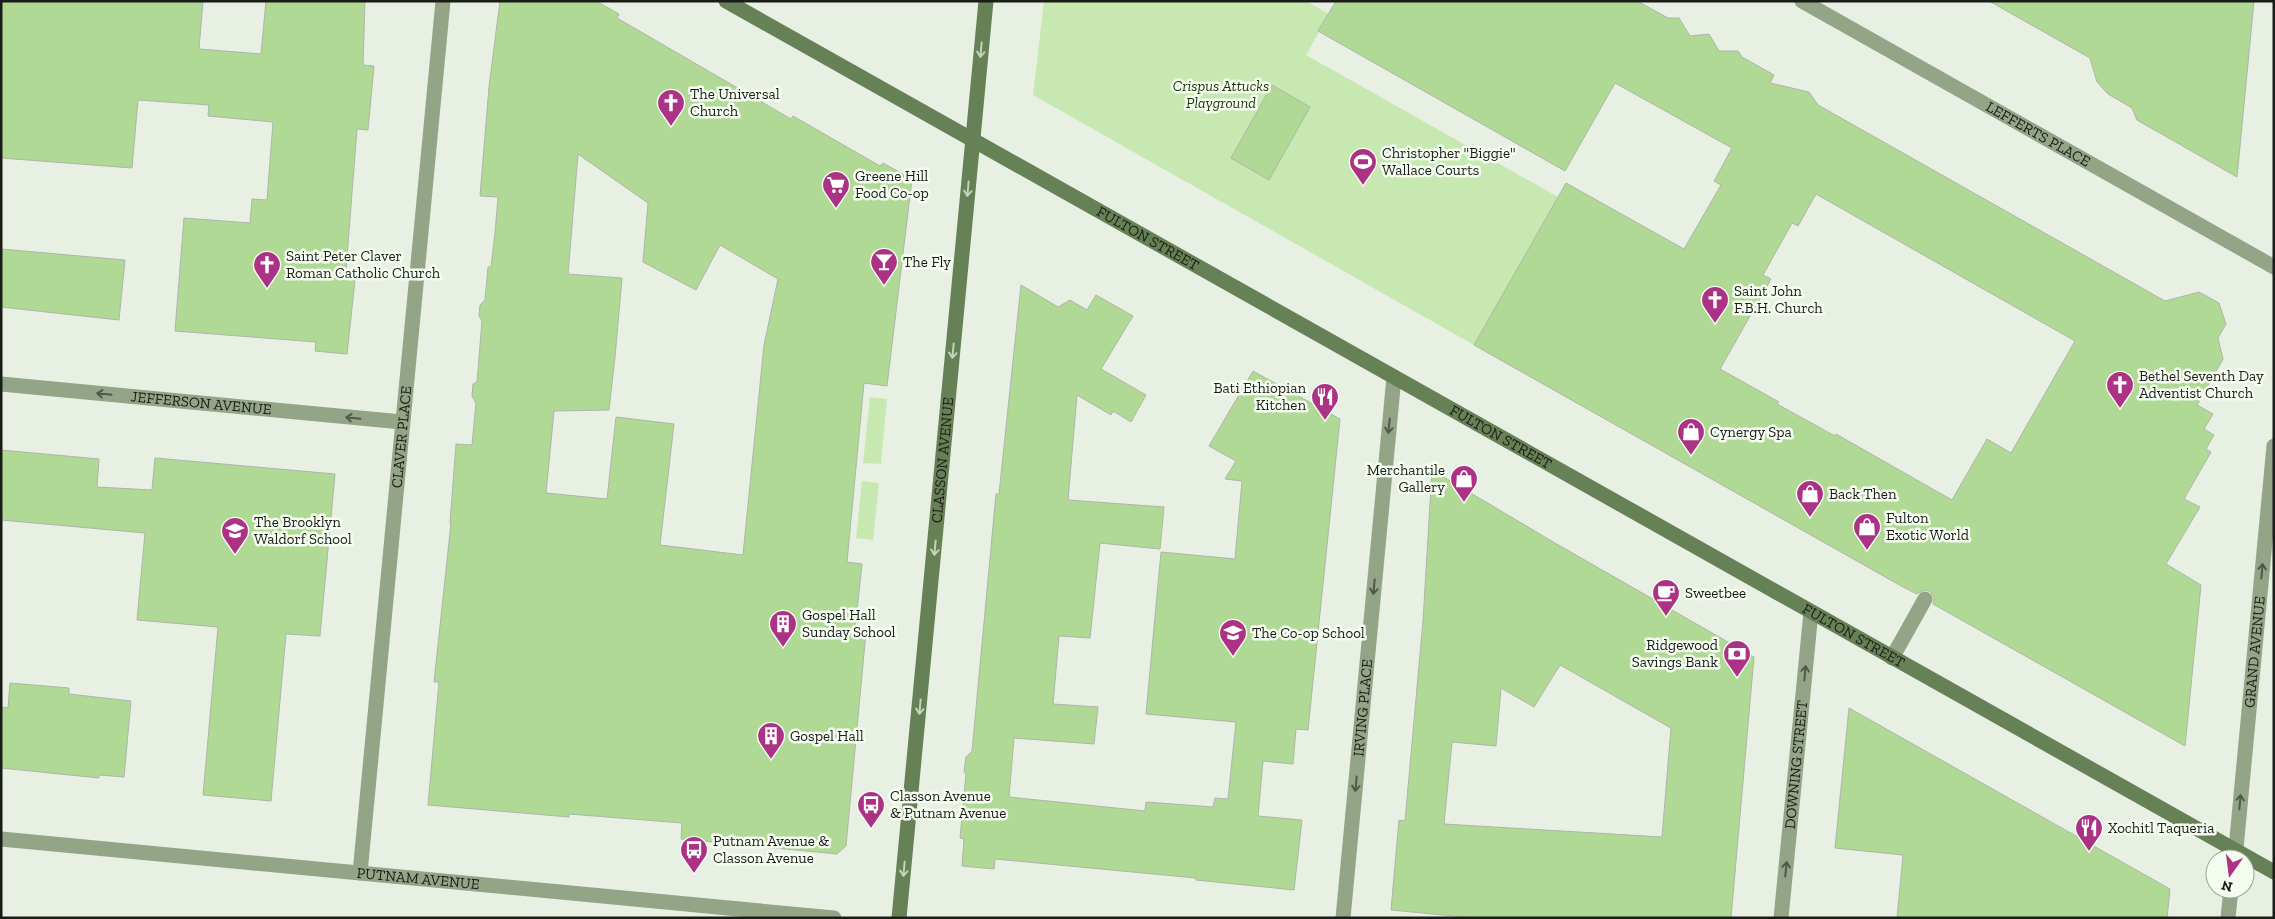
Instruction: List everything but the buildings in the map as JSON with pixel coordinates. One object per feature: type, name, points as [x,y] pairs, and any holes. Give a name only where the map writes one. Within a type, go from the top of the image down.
[{"type":"main road","name":"FULTON STREET","points":[[726,1],[1812,612],[2225,849]]},
{"type":"main road","name":"CLASSON AVENUE","points":[[900,918],[986,1]]},
{"type":"main road","name":"FULTON STREET","points":[[2255,864],[2274,872]]},
{"type":"street","name":"CLAVER PLACE","points":[[360,873],[443,1]]},
{"type":"street","name":"LEFFERTS PLACE","points":[[1802,1],[2274,267]]},
{"type":"street","name":"IRVING PLACE","points":[[1343,918],[1394,377]]},
{"type":"street","name":"JEFFERSON AVENUE","points":[[1,384],[402,422]]},
{"type":"street","name":"GRAND AVENUE","points":[[2236,849],[2274,446]]},
{"type":"street","points":[[1892,658],[1925,599]]},
{"type":"street","name":"DOWNING STREET","points":[[1781,918],[1812,612]]},
{"type":"street","name":"PUTNAM AVENUE","points":[[1,839],[834,918]]},
{"type":"street","points":[[2228,918],[2231,899]]},
{"type":"green space","name":"Crispus Attucks Playground","points":[[1044,1],[1306,1],[1329,14],[1306,55],[1558,197],[1474,345],[1033,95]]},
{"type":"green space","points":[[870,397],[887,399],[881,464],[863,463]]},
{"type":"green space","points":[[862,481],[879,483],[873,540],[856,538]]},
{"type":"place","name":"The Universal Church","points":[[671,127]]},
{"type":"place","name":"Christopher \"Biggie\" Wallace Courts","points":[[1363,186]]},
{"type":"place","name":"Greene Hill Food Co-op","points":[[836,209]]},
{"type":"place","name":"The Fly","points":[[884,286]]},
{"type":"place","name":"Saint Peter Claver Roman Catholic Church","points":[[267,289]]},
{"type":"place","name":"Saint John F.B.H. Church","points":[[1715,324]]},
{"type":"place","name":"Bethel Seventh Day Adventist Church","points":[[2120,409]]},
{"type":"place","name":"Bati Ethiopian Kitchen","points":[[1325,421]]},
{"type":"place","name":"Cynergy Spa","points":[[1691,456]]},
{"type":"place","name":"Merchantile Gallery","points":[[1464,503]]},
{"type":"place","name":"Back Then","points":[[1810,518]]},
{"type":"place","name":"Fulton Exotic World","points":[[1867,551]]},
{"type":"place","name":"The Brooklyn Waldorf School","points":[[235,555]]},
{"type":"place","name":"Sweetbee","points":[[1666,617]]},
{"type":"place","name":"Gospel Hall Sunday School","points":[[783,648]]},
{"type":"place","name":"The Co-op School","points":[[1233,657]]},
{"type":"place","name":"Ridgewood Savings Bank","points":[[1737,678]]},
{"type":"place","name":"Gospel Hall","points":[[771,760]]},
{"type":"place","name":"Classon Avenue & Putnam Avenue","points":[[871,829]]},
{"type":"place","name":"Xochitl Taqueria","points":[[2089,852]]},
{"type":"place","name":"Putnam Avenue & Classon Avenue","points":[[694,874]]}]
